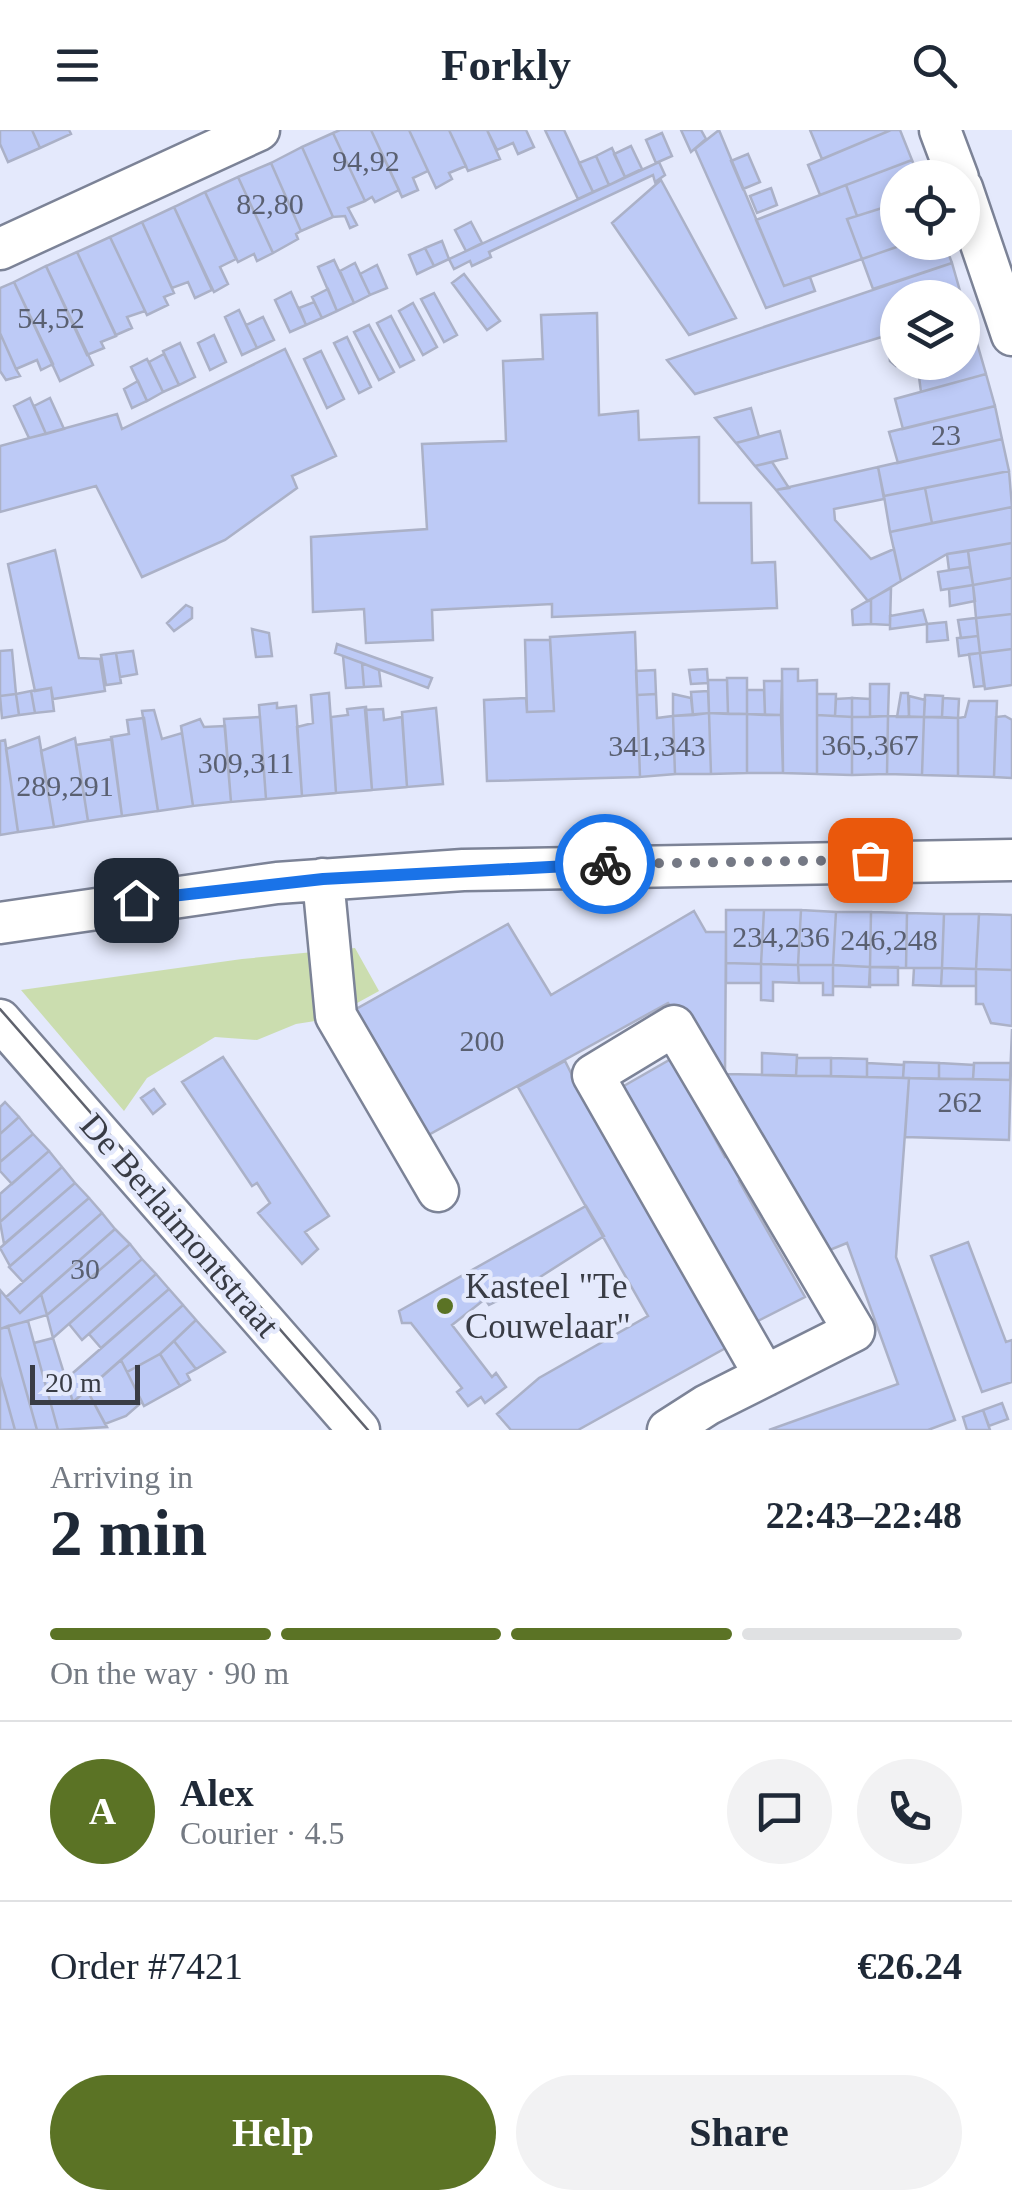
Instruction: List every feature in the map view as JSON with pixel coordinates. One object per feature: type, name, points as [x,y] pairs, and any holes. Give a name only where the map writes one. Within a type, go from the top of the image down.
[{"type":"street","points":[[0,249],[259,130]]},
{"type":"street","points":[[940,130],[951,160]]},
{"type":"street","points":[[980,241],[1012,335]]},
{"type":"street","points":[[0,923],[136,900],[323,879],[631,864],[1012,860]]},
{"type":"street","points":[[323,879],[336,1016],[438,1191]]},
{"type":"street","name":"De Berlaimontstraat","points":[[0,1020],[359,1430]]},
{"type":"street","points":[[668,1430],[854,1332],[674,1026],[593,1075],[765,1376]]},
{"type":"green space","points":[[355,948],[379,991],[328,1019],[296,1024],[257,1040],[215,1037],[147,1078],[124,1111],[21,990],[242,959]]},
{"type":"building","points":[[0,130],[32,130],[40,148],[8,162],[0,144]]},
{"type":"building","points":[[32,130],[69,130],[71,134],[40,148]]},
{"type":"building","points":[[371,130],[399,190],[375,202],[372,197],[365,201],[333,133]]},
{"type":"building","points":[[371,130],[409,130],[428,171],[413,178],[418,190],[402,197]]},
{"type":"building","points":[[409,130],[449,130],[466,166],[449,173],[452,179],[436,188]]},
{"type":"building","points":[[449,130],[487,130],[500,159],[468,171]]},
{"type":"building","points":[[487,130],[526,130],[534,147],[518,154],[513,143],[497,150]]},
{"type":"building","points":[[545,130],[564,130],[593,192],[578,199]]},
{"type":"building","points":[[681,130],[701,130],[706,139],[691,152]]},
{"type":"building","points":[[719,130],[784,286],[810,277],[815,291],[766,308],[695,149]]},
{"type":"building","points":[[810,130],[891,130],[822,159]]},
{"type":"building","points":[[891,130],[900,130],[912,160],[880,160],[880,172],[820,195],[808,165]]},
{"type":"building","points":[[333,133],[365,201],[348,208],[357,225],[350,228],[345,216],[333,217],[302,147]]},
{"type":"building","points":[[662,133],[672,156],[656,163],[646,140]]},
{"type":"building","points":[[631,146],[642,169],[625,177],[614,154]]},
{"type":"building","points":[[302,147],[333,217],[301,231],[271,163]]},
{"type":"building","points":[[612,148],[625,177],[609,185],[596,156]]},
{"type":"building","points":[[748,154],[760,182],[743,189],[731,161]]},
{"type":"building","points":[[596,156],[609,185],[593,192],[579,163]]},
{"type":"building","points":[[659,162],[665,175],[655,182],[653,175],[489,252],[491,257],[472,266],[470,261],[454,269],[449,259]]},
{"type":"building","points":[[271,163],[301,231],[296,234],[298,239],[273,253],[238,177]]},
{"type":"building","points":[[880,172],[880,209],[857,216],[846,185]]},
{"type":"building","points":[[238,177],[273,253],[257,261],[254,254],[238,262],[205,192]]},
{"type":"building","points":[[661,180],[736,318],[689,335],[612,223]]},
{"type":"building","points":[[846,185],[857,216],[847,219],[862,259],[784,286],[756,220]]},
{"type":"building","points":[[771,188],[777,205],[757,213],[750,196]]},
{"type":"building","points":[[205,192],[236,259],[220,267],[228,284],[214,292],[174,207]]},
{"type":"building","points":[[174,207],[212,290],[195,298],[188,282],[172,288],[142,222]]},
{"type":"building","points":[[880,209],[880,253],[862,259],[847,219]]},
{"type":"building","points":[[142,222],[174,293],[164,297],[168,305],[147,315],[110,237]]},
{"type":"building","points":[[471,222],[482,243],[466,251],[455,230]]},
{"type":"building","points":[[110,237],[145,311],[127,317],[132,328],[116,335],[77,252]]},
{"type":"building","points":[[442,241],[449,259],[434,266],[425,248]]},
{"type":"building","points":[[425,248],[434,266],[417,274],[409,255]]},
{"type":"building","points":[[77,252],[116,336],[101,342],[104,348],[87,355],[46,266]]},
{"type":"building","points":[[880,253],[880,260],[952,263],[900,280],[880,280],[880,287],[873,289],[862,259]]},
{"type":"building","points":[[334,260],[354,303],[337,311],[318,267]]},
{"type":"building","points":[[355,263],[370,295],[354,303],[340,271]]},
{"type":"building","points":[[952,263],[957,280],[902,280]]},
{"type":"building","points":[[377,265],[387,288],[370,295],[360,274]]},
{"type":"building","points":[[46,266],[93,365],[60,381],[14,282]]},
{"type":"building","points":[[464,274],[500,321],[487,330],[452,283]]},
{"type":"building","points":[[14,282],[53,364],[41,370],[37,360],[16,369],[0,333],[0,288]]},
{"type":"building","points":[[880,288],[880,337],[695,394],[667,360]]},
{"type":"building","points":[[328,289],[337,311],[322,318],[312,297]]},
{"type":"building","points":[[291,292],[306,325],[290,332],[275,300]]},
{"type":"building","points":[[434,293],[457,335],[444,342],[421,299]]},
{"type":"building","points":[[314,302],[322,318],[306,325],[299,308]]},
{"type":"building","points":[[413,303],[437,347],[423,355],[399,311]]},
{"type":"building","points":[[239,310],[257,348],[242,355],[225,317]]},
{"type":"building","points":[[597,313],[599,415],[638,411],[639,440],[699,437],[699,503],[751,503],[752,563],[775,562],[777,608],[552,617],[552,604],[432,610],[433,640],[366,643],[364,609],[313,612],[311,537],[427,529],[422,444],[506,441],[503,361],[543,359],[541,315]]},
{"type":"building","points":[[391,316],[414,360],[400,367],[377,323]]},
{"type":"building","points":[[263,317],[274,340],[257,348],[246,325]]},
{"type":"building","points":[[369,325],[394,372],[379,380],[354,332]]},
{"type":"building","points":[[0,333],[20,376],[6,380],[0,371]]},
{"type":"building","points":[[214,335],[226,362],[210,370],[198,343]]},
{"type":"building","points":[[347,337],[371,387],[359,393],[334,343]]},
{"type":"building","points":[[180,343],[195,377],[179,385],[163,351]]},
{"type":"building","points":[[285,349],[336,456],[292,476],[297,488],[225,540],[142,577],[96,486],[0,512],[0,446],[117,414],[122,429]]},
{"type":"building","points":[[321,351],[344,399],[327,408],[304,359]]},
{"type":"building","points":[[980,353],[986,374],[980,376]]},
{"type":"building","points":[[164,354],[179,385],[163,392],[149,362]]},
{"type":"building","points":[[147,359],[163,392],[147,401],[131,367]]},
{"type":"building","points":[[986,374],[995,406],[903,429],[895,399],[964,380],[980,380],[980,376]]},
{"type":"building","points":[[919,380],[964,380],[921,392]]},
{"type":"building","points":[[138,381],[147,401],[132,408],[124,389]]},
{"type":"building","points":[[30,398],[46,434],[29,438],[14,406]]},
{"type":"building","points":[[50,398],[64,429],[46,434],[34,406]]},
{"type":"building","points":[[995,406],[1002,439],[898,463],[889,432]]},
{"type":"building","points":[[751,408],[759,437],[736,443],[715,418]]},
{"type":"building","points":[[780,431],[787,458],[755,466],[736,443]]},
{"type":"building","points":[[1002,439],[1009,471],[884,496],[878,467]]},
{"type":"building","points":[[772,462],[789,488],[776,490],[755,466]]},
{"type":"building","points":[[878,467],[884,499],[834,509],[835,520],[871,559],[894,549],[901,581],[868,601],[776,490]]},
{"type":"building","points":[[1009,471],[1012,507],[932,523],[925,488]]},
{"type":"building","points":[[925,488],[932,523],[890,532],[884,496]]},
{"type":"building","points":[[1012,507],[1012,543],[947,554],[901,581],[890,532]]},
{"type":"building","points":[[1012,543],[1012,578],[973,585],[968,551]]},
{"type":"building","points":[[55,550],[79,658],[100,659],[105,691],[53,699],[51,688],[35,691],[8,564]]},
{"type":"building","points":[[968,551],[970,567],[949,570],[947,554]]},
{"type":"building","points":[[970,567],[973,585],[941,590],[938,572]]},
{"type":"building","points":[[1012,578],[1012,614],[976,618],[973,585]]},
{"type":"building","points":[[973,585],[975,601],[950,606],[949,589]]},
{"type":"building","points":[[891,588],[890,625],[871,624],[871,599]]},
{"type":"building","points":[[871,599],[871,624],[853,625],[852,610]]},
{"type":"building","points":[[186,605],[192,608],[192,618],[174,631],[167,623]]},
{"type":"building","points":[[923,610],[927,624],[890,629],[890,616]]},
{"type":"building","points":[[1012,614],[1012,649],[980,653],[976,618]]},
{"type":"building","points":[[976,618],[978,636],[961,638],[958,620]]},
{"type":"building","points":[[946,622],[948,640],[927,642],[927,624]]},
{"type":"building","points":[[252,629],[269,633],[272,656],[256,657]]},
{"type":"building","points":[[635,632],[640,777],[487,781],[484,700],[526,698],[527,712],[554,711],[550,637]]},
{"type":"building","points":[[978,636],[980,653],[959,656],[957,638]]},
{"type":"building","points":[[525,640],[550,640],[554,711],[527,712]]},
{"type":"building","points":[[337,644],[432,678],[428,688],[335,653]]},
{"type":"building","points":[[1012,649],[1012,685],[985,689],[980,653]]},
{"type":"building","points":[[12,650],[16,694],[0,696],[0,651]]},
{"type":"building","points":[[133,651],[137,674],[120,677],[116,653]]},
{"type":"building","points":[[116,653],[121,683],[106,685],[101,655]]},
{"type":"building","points":[[980,653],[984,686],[974,687],[969,654]]},
{"type":"building","points":[[343,656],[362,663],[364,687],[346,688]]},
{"type":"building","points":[[362,663],[379,670],[381,686],[364,687]]},
{"type":"building","points":[[707,669],[708,683],[691,684],[689,670]]},
{"type":"building","points":[[782,669],[798,669],[798,681],[817,680],[817,774],[783,773]]},
{"type":"building","points":[[655,670],[656,694],[637,695],[636,671]]},
{"type":"building","points":[[727,678],[747,678],[747,714],[728,714]]},
{"type":"building","points":[[708,680],[727,680],[728,714],[709,713]]},
{"type":"building","points":[[764,681],[782,681],[781,715],[765,715]]},
{"type":"building","points":[[870,684],[889,684],[888,716],[870,717]]},
{"type":"building","points":[[51,688],[54,711],[35,713],[31,691]]},
{"type":"building","points":[[747,690],[764,690],[765,715],[747,714]]},
{"type":"building","points":[[31,691],[35,713],[19,715],[16,694]]},
{"type":"building","points":[[708,691],[709,713],[693,715],[691,692]]},
{"type":"building","points":[[329,693],[336,793],[302,796],[297,727],[313,723],[311,695]]},
{"type":"building","points":[[901,693],[908,693],[909,717],[897,717]]},
{"type":"building","points":[[16,694],[19,715],[2,718],[0,696]]},
{"type":"building","points":[[656,694],[657,718],[673,716],[675,774],[640,777],[637,695]]},
{"type":"building","points":[[673,694],[691,698],[693,715],[673,716]]},
{"type":"building","points":[[817,694],[836,694],[835,716],[817,715]]},
{"type":"building","points":[[925,695],[943,696],[942,717],[924,717]]},
{"type":"building","points":[[909,696],[925,700],[924,717],[909,717]]},
{"type":"building","points":[[852,698],[852,717],[835,716],[836,699]]},
{"type":"building","points":[[852,698],[870,699],[870,717],[852,717]]},
{"type":"building","points":[[943,698],[959,699],[958,718],[942,717]]},
{"type":"building","points":[[969,701],[997,701],[994,777],[958,776],[958,718],[965,717]]},
{"type":"building","points":[[277,703],[277,708],[296,706],[302,796],[266,799],[259,705]]},
{"type":"building","points":[[366,707],[372,790],[336,793],[331,717],[348,715],[347,709]]},
{"type":"building","points":[[436,708],[443,784],[407,787],[402,712]]},
{"type":"building","points":[[383,709],[384,720],[402,717],[407,787],[372,790],[365,710]]},
{"type":"building","points":[[154,710],[162,739],[182,733],[193,806],[158,811],[142,711]]},
{"type":"building","points":[[709,713],[711,774],[675,774],[673,716]]},
{"type":"building","points":[[709,713],[747,714],[747,773],[711,774]]},
{"type":"building","points":[[747,714],[781,715],[783,773],[747,773]]},
{"type":"building","points":[[817,715],[852,717],[852,775],[817,774]]},
{"type":"building","points":[[888,716],[887,774],[852,775],[852,717]]},
{"type":"building","points":[[888,716],[924,717],[922,775],[887,774]]},
{"type":"building","points":[[260,717],[266,799],[231,802],[224,719]]},
{"type":"building","points":[[924,717],[958,718],[958,776],[922,775]]},
{"type":"building","points":[[996,717],[1012,720],[1012,778],[994,777]]},
{"type":"building","points":[[144,718],[158,811],[122,816],[111,737],[129,734],[127,720]]},
{"type":"building","points":[[200,719],[204,727],[225,726],[231,802],[193,806],[181,726]]},
{"type":"building","points":[[39,737],[54,827],[18,832],[6,749]]},
{"type":"building","points":[[75,738],[88,821],[54,827],[41,751]]},
{"type":"building","points":[[112,739],[122,816],[88,821],[76,745]]},
{"type":"building","points":[[5,740],[18,832],[0,835],[0,741]]},
{"type":"building","points":[[726,910],[764,910],[761,964],[726,963]]},
{"type":"building","points":[[764,910],[801,910],[798,965],[761,964]]},
{"type":"building","points":[[801,910],[836,912],[833,965],[798,965]]},
{"type":"building","points":[[694,911],[706,932],[726,932],[725,1074],[668,1003],[421,1139],[349,1013],[508,924],[551,995]]},
{"type":"building","points":[[836,912],[871,912],[870,967],[833,965]]},
{"type":"building","points":[[871,912],[907,913],[906,968],[870,967]]},
{"type":"building","points":[[907,913],[944,914],[942,968],[906,968]]},
{"type":"building","points":[[944,914],[979,914],[976,969],[942,968]]},
{"type":"building","points":[[979,914],[1012,915],[1012,970],[976,969]]},
{"type":"building","points":[[726,963],[761,964],[761,983],[726,983]]},
{"type":"building","points":[[761,964],[798,965],[799,983],[773,982],[773,1001],[761,1000]]},
{"type":"building","points":[[798,965],[833,965],[833,995],[823,995],[823,983],[799,983]]},
{"type":"building","points":[[833,965],[870,967],[870,987],[833,986]]},
{"type":"building","points":[[870,967],[898,967],[898,985],[869,985]]},
{"type":"building","points":[[914,968],[942,968],[941,986],[913,985]]},
{"type":"building","points":[[942,968],[976,969],[976,986],[941,986]]},
{"type":"building","points":[[976,969],[1012,970],[1012,1026],[991,1023],[983,1004],[976,1004]]},
{"type":"building","points":[[1012,1029],[1009,1140],[905,1137],[909,1078],[1010,1080]]},
{"type":"building","points":[[762,1053],[797,1055],[796,1076],[762,1075]]},
{"type":"building","points":[[223,1057],[329,1216],[305,1232],[318,1249],[302,1264],[258,1213],[270,1203],[257,1183],[252,1186],[182,1082]]},
{"type":"building","points":[[797,1058],[831,1058],[831,1076],[796,1076]]},
{"type":"building","points":[[831,1058],[867,1059],[867,1077],[831,1076]]},
{"type":"building","points":[[671,1059],[725,1157],[754,1139],[769,1163],[739,1181],[805,1297],[756,1322],[731,1345],[578,1430],[511,1430],[497,1414],[539,1378],[648,1316],[518,1087],[565,1061],[573,1077],[622,1087]]},
{"type":"building","points":[[904,1062],[939,1063],[939,1079],[903,1078]]},
{"type":"building","points":[[867,1063],[904,1065],[903,1078],[867,1077]]},
{"type":"building","points":[[939,1063],[974,1065],[973,1079],[939,1079]]},
{"type":"building","points":[[974,1063],[1011,1063],[1010,1080],[973,1079]]},
{"type":"building","points":[[725,1074],[909,1078],[896,1257],[955,1420],[928,1430],[769,1430],[898,1384],[847,1243],[820,1254]]},
{"type":"building","points":[[154,1089],[165,1104],[153,1114],[141,1098]]},
{"type":"building","points":[[5,1102],[19,1117],[0,1134],[0,1107]]},
{"type":"building","points":[[19,1117],[33,1134],[0,1162],[0,1134]]},
{"type":"building","points":[[33,1134],[49,1151],[12,1184],[0,1171],[0,1162]]},
{"type":"building","points":[[49,1151],[62,1167],[0,1222],[0,1194]]},
{"type":"building","points":[[62,1167],[75,1183],[4,1244],[0,1222]]},
{"type":"building","points":[[75,1183],[89,1198],[10,1266],[0,1248]]},
{"type":"building","points":[[89,1198],[102,1213],[23,1282],[9,1267]]},
{"type":"building","name":"Kasteel \"Te Couwelaar\"","points":[[586,1206],[604,1236],[523,1288],[489,1305],[485,1299],[452,1325],[492,1377],[496,1373],[506,1387],[485,1403],[481,1397],[468,1406],[457,1392],[462,1388],[411,1323],[402,1323],[399,1311]]},
{"type":"building","points":[[102,1213],[115,1229],[20,1313],[6,1297]]},
{"type":"building","points":[[115,1229],[130,1244],[47,1315],[41,1294]]},
{"type":"building","points":[[968,1242],[1006,1342],[1012,1340],[1012,1382],[982,1392],[931,1256]]},
{"type":"building","points":[[130,1244],[142,1259],[53,1338],[47,1315]]},
{"type":"building","points":[[142,1259],[156,1274],[82,1340],[69,1324]]},
{"type":"building","points":[[156,1274],[169,1289],[101,1348],[89,1334]]},
{"type":"building","points":[[169,1289],[183,1305],[73,1402],[66,1379]]},
{"type":"building","points":[[0,1290],[20,1313],[41,1294],[47,1315],[0,1329]]},
{"type":"building","points":[[183,1305],[196,1320],[160,1354],[127,1372],[121,1360]]},
{"type":"building","points":[[196,1320],[225,1352],[196,1369],[174,1341]]},
{"type":"building","points":[[28,1321],[58,1430],[37,1430],[8,1326]]},
{"type":"building","points":[[8,1326],[37,1430],[15,1430],[0,1376],[0,1329]]},
{"type":"building","points":[[53,1338],[73,1402],[87,1390],[107,1427],[58,1430],[34,1343]]},
{"type":"building","points":[[174,1341],[196,1369],[187,1374],[190,1380],[180,1386],[160,1354]]},
{"type":"building","points":[[160,1354],[180,1386],[144,1406],[127,1372]]},
{"type":"building","points":[[121,1360],[142,1402],[126,1416],[105,1424],[87,1390]]},
{"type":"building","points":[[0,1376],[15,1430],[0,1430]]},
{"type":"building","points":[[1002,1403],[1008,1419],[989,1426],[983,1410]]},
{"type":"building","points":[[983,1410],[990,1430],[967,1430],[963,1417]]},
{"type":"tram line","points":[[0,1009],[368,1430]]},
{"type":"way so far","points":[[605,864],[870,860]]},
{"type":"place","name":"Kasteel \"Te Couwelaar\"","points":[[445,1306]]},
{"type":"route","points":[[136,900],[323,879],[605,864]]}]
